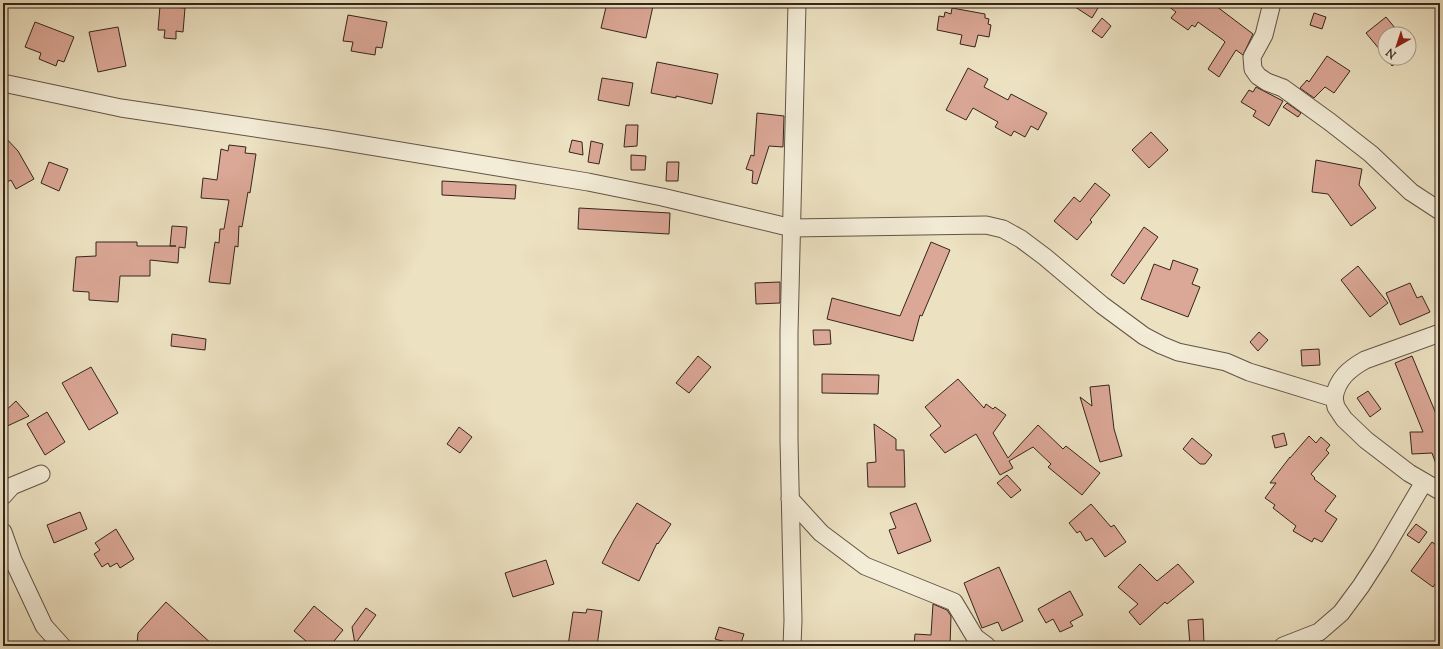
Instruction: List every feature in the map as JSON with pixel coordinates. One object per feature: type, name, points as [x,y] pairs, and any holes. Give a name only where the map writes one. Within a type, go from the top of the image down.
[{"type":"street","points":[[792,646],[789,332],[797,3]]},
{"type":"street","points":[[1272,3],[1264,35],[1252,56],[1254,69],[1258,76],[1267,82],[1283,88],[1330,122],[1371,154],[1411,192],[1440,211]]},
{"type":"street","points":[[3,83],[121,108],[328,139],[588,182],[662,197],[792,228],[986,225],[1003,229],[1022,239],[1045,256],[1102,306],[1144,336],[1161,345],[1178,352],[1226,362],[1249,372],[1334,398]]},
{"type":"street","points":[[1440,333],[1365,360],[1354,366],[1336,387],[1334,398],[1336,407],[1344,419],[1366,440],[1409,473],[1440,491]]},
{"type":"street","points":[[3,496],[12,486],[41,474]]},
{"type":"street","points":[[1283,646],[1319,632],[1341,613],[1362,586],[1424,482]]},
{"type":"street","points":[[790,499],[821,533],[865,566],[954,602],[976,637],[987,646]]},
{"type":"street","points":[[3,532],[13,560],[44,626],[62,646]]},
{"type":"building","points":[[607,3],[640,3],[653,6],[646,38],[601,28]]},
{"type":"building","points":[[1069,3],[1101,3],[1092,18]]},
{"type":"building","points":[[1164,3],[1212,3],[1253,34],[1243,55],[1236,50],[1219,77],[1208,69],[1225,42],[1198,22],[1195,27],[1192,25],[1188,30],[1171,18],[1176,12]]},
{"type":"building","points":[[160,6],[185,8],[183,32],[176,31],[176,39],[164,38],[165,30],[158,30]]},
{"type":"building","points":[[952,8],[985,14],[985,18],[989,19],[988,24],[991,25],[989,37],[978,35],[975,47],[960,44],[962,35],[937,30],[939,16],[944,17],[945,12],[951,14]]},
{"type":"building","points":[[1314,13],[1326,17],[1322,29],[1310,25]]},
{"type":"building","points":[[348,15],[387,22],[382,48],[376,47],[375,55],[351,51],[353,42],[343,41]]},
{"type":"building","points":[[1386,17],[1393,26],[1377,26],[1377,46],[1366,33]]},
{"type":"building","points":[[1102,18],[1111,26],[1102,38],[1092,31]]},
{"type":"building","points":[[35,22],[74,37],[64,62],[58,60],[56,66],[39,59],[41,53],[25,47]]},
{"type":"building","points":[[118,27],[126,66],[98,72],[89,32]]},
{"type":"building","points":[[1327,56],[1350,71],[1334,93],[1325,87],[1314,98],[1300,88],[1307,80],[1309,82]]},
{"type":"building","points":[[657,62],[718,74],[712,104],[676,96],[676,98],[651,93]]},
{"type":"building","points":[[968,68],[988,79],[984,87],[1008,100],[1011,94],[1047,113],[1038,130],[1031,126],[1025,137],[1014,131],[1011,136],[995,127],[998,122],[973,108],[966,120],[946,110]]},
{"type":"building","points":[[602,78],[633,83],[629,106],[598,100]]},
{"type":"building","points":[[1256,87],[1283,101],[1269,126],[1253,116],[1256,111],[1241,102],[1249,90],[1253,92]]},
{"type":"building","points":[[1287,103],[1301,113],[1298,117],[1283,107]]},
{"type":"building","points":[[757,113],[784,116],[783,147],[769,146],[757,184],[752,183],[753,171],[746,169],[751,155],[754,156]]},
{"type":"building","points":[[626,125],[638,125],[637,146],[624,147]]},
{"type":"building","points":[[1151,132],[1168,150],[1149,168],[1132,150]]},
{"type":"building","points":[[3,135],[18,151],[34,179],[16,189],[11,180],[7,182],[3,174]]},
{"type":"building","points":[[572,140],[582,142],[583,155],[569,152]]},
{"type":"building","points":[[591,141],[603,144],[599,164],[588,162]]},
{"type":"building","points":[[229,145],[246,147],[245,153],[256,154],[250,193],[248,192],[242,227],[239,226],[238,247],[235,246],[230,284],[209,282],[215,242],[219,243],[220,229],[224,229],[229,200],[201,198],[203,178],[217,180],[221,149],[228,151]]},
{"type":"building","points":[[631,155],[646,156],[645,170],[631,170]]},
{"type":"building","points":[[1316,160],[1362,169],[1359,185],[1376,208],[1351,226],[1328,194],[1312,192]]},
{"type":"building","points":[[49,162],[68,169],[59,191],[41,183]]},
{"type":"building","points":[[667,162],[679,162],[678,181],[666,181]]},
{"type":"building","points":[[442,181],[516,185],[515,199],[442,195]]},
{"type":"building","points":[[1095,183],[1110,195],[1090,220],[1092,222],[1077,240],[1054,221],[1074,197],[1080,202]]},
{"type":"building","points":[[579,208],[670,213],[669,234],[578,229]]},
{"type":"building","points":[[172,226],[187,227],[185,248],[179,247],[178,263],[150,260],[150,276],[120,276],[118,302],[89,300],[89,292],[73,291],[76,257],[96,256],[96,242],[137,242],[137,246],[170,246]]},
{"type":"building","points":[[1144,227],[1158,237],[1124,284],[1111,275]]},
{"type":"building","points":[[931,242],[950,250],[922,316],[920,315],[913,341],[827,319],[832,298],[900,316]]},
{"type":"building","points":[[1173,260],[1198,269],[1192,284],[1200,287],[1188,317],[1141,299],[1154,264],[1170,270]]},
{"type":"building","points":[[1358,266],[1388,303],[1370,317],[1341,280]]},
{"type":"building","points":[[780,282],[780,303],[756,304],[755,283]]},
{"type":"building","points":[[1410,283],[1417,298],[1422,296],[1430,312],[1400,325],[1386,293]]},
{"type":"building","points":[[813,330],[830,330],[831,344],[814,345]]},
{"type":"building","points":[[1259,332],[1268,340],[1258,351],[1250,342]]},
{"type":"building","points":[[172,334],[206,339],[205,350],[171,346]]},
{"type":"building","points":[[1319,349],[1320,365],[1302,366],[1301,350]]},
{"type":"building","points":[[698,356],[711,367],[689,393],[676,383]]},
{"type":"building","points":[[1412,356],[1439,421],[1436,422],[1438,463],[1436,464],[1432,453],[1412,454],[1410,432],[1423,432],[1395,363]]},
{"type":"building","points":[[91,367],[118,413],[89,430],[62,383]]},
{"type":"building","points":[[822,374],[879,375],[878,394],[822,393]]},
{"type":"building","points":[[958,379],[984,408],[986,404],[993,409],[995,407],[1006,415],[993,433],[1008,458],[1038,425],[1063,449],[1066,446],[1100,473],[1082,495],[1048,467],[1051,464],[1033,447],[1009,461],[1013,468],[1000,475],[976,434],[945,453],[930,435],[941,426],[925,407]]},
{"type":"building","points":[[1109,385],[1114,429],[1122,456],[1100,462],[1080,397],[1092,406],[1090,387]]},
{"type":"building","points":[[1368,391],[1381,409],[1370,417],[1357,398]]},
{"type":"building","points":[[16,401],[29,416],[3,428],[3,413]]},
{"type":"building","points":[[47,412],[65,442],[45,455],[27,424]]},
{"type":"building","points":[[874,424],[896,439],[896,450],[904,450],[905,487],[868,487],[867,463],[876,462]]},
{"type":"building","points":[[459,427],[472,437],[460,453],[447,444]]},
{"type":"building","points":[[1284,433],[1287,445],[1275,448],[1272,436]]},
{"type":"building","points":[[1309,436],[1316,443],[1321,437],[1330,445],[1326,450],[1329,453],[1311,474],[1315,478],[1314,479],[1336,496],[1325,511],[1337,519],[1322,542],[1314,538],[1312,542],[1293,531],[1296,526],[1273,508],[1275,505],[1265,498],[1276,483],[1270,483],[1290,457]]},
{"type":"building","points":[[1192,438],[1212,455],[1205,464],[1200,464],[1183,449]]},
{"type":"building","points":[[1007,475],[1021,490],[1011,498],[997,483]]},
{"type":"building","points":[[637,503],[671,524],[658,544],[657,543],[639,581],[602,563],[614,540]]},
{"type":"building","points":[[916,503],[931,541],[898,554],[889,530],[896,528],[890,513]]},
{"type":"building","points":[[1091,504],[1111,527],[1114,525],[1126,542],[1105,557],[1092,538],[1086,541],[1080,531],[1077,533],[1069,523]]},
{"type":"building","points":[[80,512],[87,529],[54,543],[47,525]]},
{"type":"building","points":[[1416,524],[1427,532],[1419,543],[1407,535]]},
{"type":"building","points":[[116,529],[134,559],[120,568],[117,563],[110,567],[108,563],[102,567],[94,554],[100,550],[95,543]]},
{"type":"building","points":[[1432,542],[1440,548],[1440,577],[1433,587],[1411,571]]},
{"type":"building","points":[[546,560],[554,584],[513,597],[505,573]]},
{"type":"building","points":[[1140,564],[1157,581],[1178,564],[1194,582],[1167,604],[1165,602],[1140,625],[1129,612],[1138,604],[1118,587]]},
{"type":"building","points":[[999,567],[1023,621],[1002,631],[998,622],[982,628],[964,583]]},
{"type":"building","points":[[1070,591],[1083,615],[1070,622],[1073,626],[1060,632],[1053,619],[1046,623],[1038,609]]},
{"type":"building","points":[[166,602],[214,646],[152,646],[137,644],[138,633]]},
{"type":"building","points":[[933,604],[947,610],[951,616],[950,646],[914,646],[915,634],[931,635]]},
{"type":"building","points":[[314,606],[343,630],[330,646],[312,646],[294,631]]},
{"type":"building","points":[[366,608],[376,615],[355,644],[352,627]]},
{"type":"building","points":[[587,609],[602,611],[597,646],[568,646],[573,612],[586,613]]},
{"type":"building","points":[[1203,619],[1204,644],[1190,645],[1188,620]]},
{"type":"building","points":[[719,627],[744,634],[740,646],[715,639]]}]
